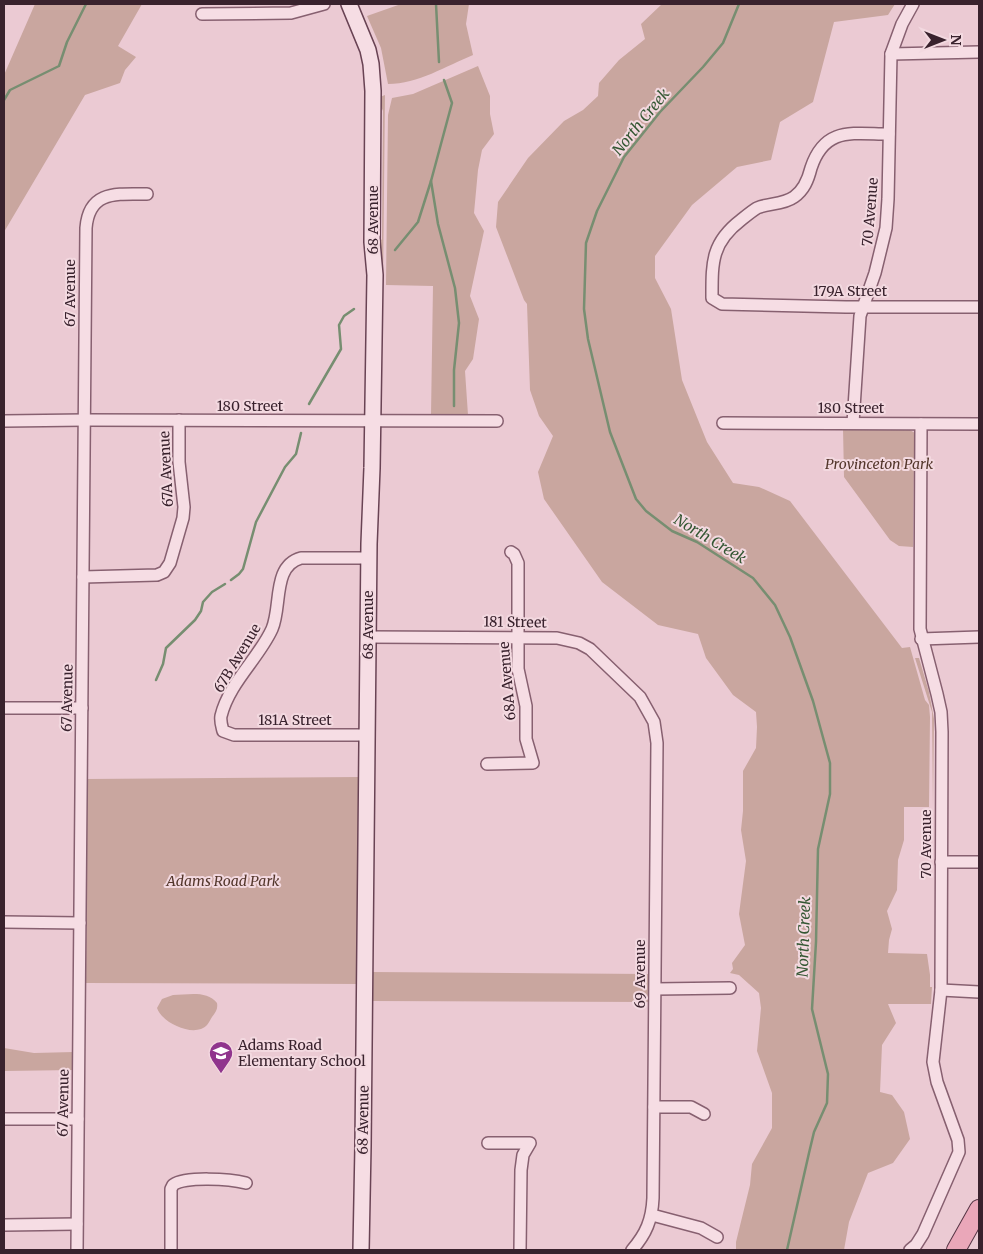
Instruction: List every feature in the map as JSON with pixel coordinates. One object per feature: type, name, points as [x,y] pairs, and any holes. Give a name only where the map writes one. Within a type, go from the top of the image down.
[{"type":"main road","points":[[956,1250],[979,1209]]},
{"type":"street","points":[[202,14],[291,13],[324,4]]},
{"type":"street","name":"68 Avenue","points":[[349,4],[368,50],[373,78],[372,242],[375,275],[373,422],[368,558],[368,734],[361,1250]]},
{"type":"street","name":"70 Avenue","points":[[853,423],[860,321],[863,306],[876,273],[886,228],[891,54],[902,24],[913,4]]},
{"type":"street","points":[[891,54],[979,52]]},
{"type":"street","name":"179A Street","points":[[890,134],[841,135],[827,141],[814,160],[802,190],[793,198],[756,208],[734,226],[722,238],[714,256],[712,298],[722,304],[979,307]]},
{"type":"street","name":"67 Avenue","points":[[77,1250],[86,228],[88,213],[92,205],[104,197],[121,194],[147,194]]},
{"type":"street","name":"67A Avenue","points":[[83,577],[157,575],[164,572],[170,564],[183,518],[184,507],[179,462],[179,420]]},
{"type":"street","name":"180 Street","points":[[4,421],[497,421]]},
{"type":"street","name":"180 Street","points":[[723,423],[979,424]]},
{"type":"street","name":"70 Avenue","points":[[910,1250],[916,1245],[923,1234],[959,1152],[958,1140],[936,1082],[933,1062],[940,990],[941,712],[921,640],[921,424]]},
{"type":"street","name":"68A Avenue","points":[[486,764],[533,763],[526,740],[526,706],[518,670],[518,563],[514,554],[510,552]]},
{"type":"street","name":"67B Avenue","points":[[223,731],[220,717],[230,694],[273,628],[284,570],[291,561],[301,558],[368,558]]},
{"type":"street","name":"181 Street","points":[[368,637],[557,638],[580,643],[590,649],[640,697]]},
{"type":"street","points":[[921,640],[979,637]]},
{"type":"street","name":"69 Avenue","points":[[632,1250],[646,1231],[652,1215],[656,989],[657,743],[654,722],[640,697]]},
{"type":"street","points":[[4,708],[82,708]]},
{"type":"street","name":"181A Street","points":[[223,731],[234,734],[368,734]]},
{"type":"street","points":[[941,862],[979,862]]},
{"type":"street","points":[[4,922],[80,923]]},
{"type":"street","points":[[656,989],[730,988]]},
{"type":"street","points":[[940,990],[979,992]]},
{"type":"street","points":[[654,1107],[692,1107],[704,1114]]},
{"type":"street","points":[[4,1118],[78,1119]]},
{"type":"street","points":[[488,1143],[530,1143],[523,1155],[521,1170],[520,1250]]},
{"type":"street","points":[[171,1250],[171,1190],[173,1185],[182,1180],[226,1179],[246,1183]]},
{"type":"street","points":[[652,1215],[701,1228],[717,1237]]},
{"type":"street","points":[[4,1225],[77,1224]]},
{"type":"green space","points":[[35,4],[142,4],[118,46],[136,57],[125,70],[120,83],[85,95],[4,232],[4,75]]},
{"type":"green space","points":[[401,4],[469,4],[466,24],[473,55],[421,78],[388,84],[381,48],[367,16]]},
{"type":"green space","points":[[662,4],[895,4],[888,15],[834,22],[813,102],[780,122],[771,160],[737,167],[692,205],[655,256],[655,278],[671,309],[682,380],[707,442],[733,483],[759,487],[790,501],[902,648],[910,647],[925,700],[929,705],[929,807],[904,807],[904,840],[898,860],[897,890],[887,911],[892,929],[888,953],[927,954],[930,987],[932,987],[931,1004],[888,1004],[896,1023],[882,1045],[880,1092],[892,1095],[904,1112],[910,1139],[893,1163],[868,1173],[849,1222],[844,1250],[736,1250],[736,1242],[750,1185],[752,1164],[772,1128],[772,1093],[757,1051],[761,1008],[759,993],[739,975],[730,973],[733,969],[732,963],[745,945],[739,914],[746,861],[741,830],[743,771],[756,748],[756,712],[733,695],[706,658],[698,634],[658,625],[602,582],[544,499],[538,472],[553,436],[539,416],[530,390],[527,304],[496,227],[498,202],[528,158],[564,121],[583,110],[598,96],[599,83],[619,60],[645,39],[641,24]]},
{"type":"green space","points":[[478,66],[490,96],[490,114],[494,134],[482,150],[474,213],[484,231],[470,296],[479,319],[473,359],[465,371],[468,415],[431,415],[433,286],[386,285],[388,115],[392,98],[413,94]]},
{"type":"green space","points":[[385,95],[383,285],[381,285],[379,243],[382,239],[383,111],[380,97]]},
{"type":"green space","name":"Provinceton Park","points":[[843,428],[908,429],[915,433],[917,450],[914,455],[913,547],[899,546],[890,540],[844,477]]},
{"type":"green space","points":[[915,658],[919,658],[929,692],[934,719],[933,807],[932,712]]},
{"type":"green space","name":"Adams Road Park","points":[[360,777],[359,984],[86,983],[87,779]]},
{"type":"green space","points":[[372,972],[649,974],[649,1002],[372,1001]]},
{"type":"green space","points":[[196,994],[208,996],[217,1003],[217,1007],[208,1024],[203,1028],[189,1030],[169,1022],[157,1008],[162,999],[173,995]]},
{"type":"green space","points":[[4,1048],[34,1053],[74,1052],[74,1070],[4,1071]]},
{"type":"waterway","points":[[4,100],[10,90],[59,66],[67,42],[86,4]]},
{"type":"waterway","points":[[436,4],[439,62]]},
{"type":"waterway","name":"North Creek","points":[[739,4],[723,43],[660,112],[624,157],[597,211],[586,243],[584,309],[588,339],[610,432],[636,499],[646,511],[672,531],[697,542],[753,578],[775,605],[790,637],[813,701],[830,763],[830,794],[818,849],[812,1009],[828,1074],[827,1103],[814,1132],[787,1250]]},
{"type":"waterway","points":[[395,250],[418,222],[431,181],[452,103],[444,80]]},
{"type":"waterway","points":[[431,181],[438,224],[455,288],[459,323],[454,370],[454,406]]},
{"type":"waterway","points":[[309,404],[341,349],[339,325],[344,316],[354,309]]},
{"type":"waterway","points":[[231,580],[243,569],[256,522],[285,467],[296,454],[301,433]]},
{"type":"waterway","points":[[156,680],[163,664],[166,648],[195,620],[201,611],[203,602],[212,592],[225,584]]},
{"type":"place","name":"Adams Road Elementary School","points":[[221,1074]]}]
